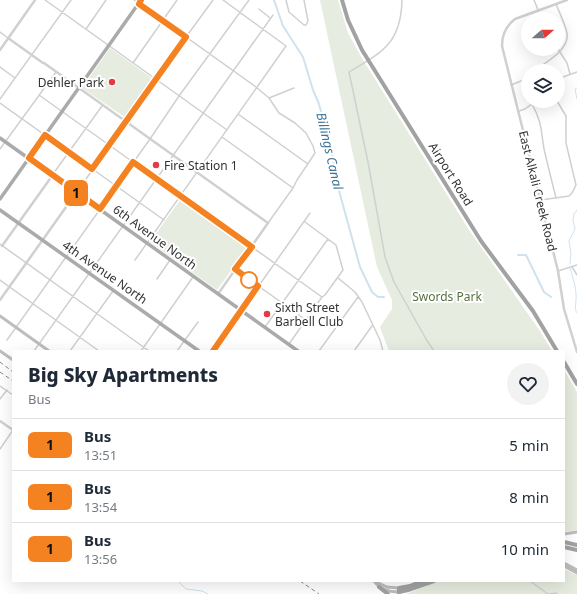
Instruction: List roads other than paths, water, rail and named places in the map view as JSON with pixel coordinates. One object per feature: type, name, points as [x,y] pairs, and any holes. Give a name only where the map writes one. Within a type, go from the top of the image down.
[{"type":"highway","name":"Airport Road","points":[[342,0],[352,32],[369,61],[481,241],[533,311],[556,350]]},
{"type":"highway","points":[[565,364],[577,384]]},
{"type":"highway","points":[[565,542],[577,545]]},
{"type":"highway","points":[[565,547],[577,550]]},
{"type":"highway","points":[[399,591],[420,582]]},
{"type":"highway","points":[[399,591],[408,590],[431,582]]},
{"type":"highway","points":[[379,587],[388,594]]},
{"type":"highway","points":[[404,594],[408,590]]},
{"type":"main road","points":[[0,199],[140,2]]},
{"type":"main road","name":"6th Avenue North","points":[[0,138],[297,350]]},
{"type":"main road","name":"4th Avenue North","points":[[0,210],[198,350]]},
{"type":"main road","points":[[0,316],[48,350]]},
{"type":"main road","points":[[0,351],[12,359]]},
{"type":"main road","points":[[565,534],[577,532]]},
{"type":"main road","points":[[565,564],[577,572]]},
{"type":"main road","points":[[565,566],[577,572]]},
{"type":"main road","points":[[375,582],[379,587],[387,591],[399,591]]},
{"type":"main road","points":[[376,582],[399,591]]},
{"type":"street","points":[[0,50],[35,0]]},
{"type":"street","points":[[45,0],[227,130]]},
{"type":"street","points":[[0,99],[71,0]]},
{"type":"street","points":[[86,29],[106,0]]},
{"type":"street","points":[[134,0],[140,2],[162,20],[210,53],[270,98],[279,113],[295,123],[306,133],[313,146],[315,153],[296,180],[293,188],[218,294]]},
{"type":"street","points":[[133,63],[177,0]]},
{"type":"street","points":[[0,300],[92,169],[110,146],[156,78],[213,0]]},
{"type":"street","points":[[135,260],[286,46],[223,0]]},
{"type":"street","points":[[7,340],[179,96],[249,0]]},
{"type":"street","points":[[286,0],[289,12],[304,25],[306,25],[308,21],[304,0]]},
{"type":"street","points":[[402,0],[401,16],[395,36],[382,52],[348,72],[365,149],[385,257],[394,282],[433,350]]},
{"type":"street","points":[[534,0],[538,10],[568,0]]},
{"type":"street","points":[[556,4],[559,12]]},
{"type":"street","points":[[259,9],[270,19]]},
{"type":"street","name":"East Alkali Creek Road","points":[[538,10],[511,22],[505,31],[502,46],[558,271],[564,309],[577,352]]},
{"type":"street","points":[[35,350],[273,15]]},
{"type":"street","points":[[565,29],[567,34],[567,44],[565,46]]},
{"type":"street","points":[[0,32],[268,223]]},
{"type":"street","points":[[543,64],[554,56]]},
{"type":"street","points":[[563,56],[567,63],[570,74]]},
{"type":"street","points":[[0,67],[15,78]]},
{"type":"street","points":[[0,149],[56,72]]},
{"type":"street","points":[[565,76],[577,72]]},
{"type":"street","points":[[511,85],[521,82]]},
{"type":"street","points":[[270,98],[294,88]]},
{"type":"street","points":[[39,95],[322,297]]},
{"type":"street","points":[[0,103],[164,220]]},
{"type":"street","points":[[103,105],[1,246],[147,350]]},
{"type":"street","points":[[518,111],[524,108]]},
{"type":"street","points":[[534,108],[542,126],[544,147],[556,198]]},
{"type":"street","points":[[541,200],[568,196],[572,193],[576,185],[566,143],[566,116],[561,108]]},
{"type":"street","points":[[238,114],[308,164]]},
{"type":"street","points":[[222,137],[293,188]]},
{"type":"street","points":[[214,350],[310,213]]},
{"type":"street","points":[[288,344],[343,270],[336,245],[305,222]]},
{"type":"street","points":[[265,327],[328,239]]},
{"type":"street","points":[[157,279],[170,260]]},
{"type":"street","points":[[558,271],[577,265]]},
{"type":"street","points":[[572,267],[577,275]]},
{"type":"street","points":[[235,269],[306,320]]},
{"type":"street","points":[[144,348],[193,277]]},
{"type":"street","points":[[338,278],[350,287],[358,297],[366,310],[372,326],[380,340],[383,350]]},
{"type":"street","points":[[0,281],[98,350]]},
{"type":"street","points":[[71,350],[113,291]]},
{"type":"street","points":[[320,350],[358,297]]},
{"type":"street","points":[[178,350],[198,322]]},
{"type":"street","points":[[355,350],[372,326]]},
{"type":"street","points":[[0,386],[12,394]]},
{"type":"street","points":[[0,400],[6,390]]},
{"type":"street","points":[[0,421],[12,429]]},
{"type":"street","points":[[0,449],[12,431]]},
{"type":"street","points":[[531,582],[548,594],[557,593]]},
{"type":"waterway","name":"Billings Canal","points":[[274,0],[283,26],[303,57],[319,104],[332,154],[338,187],[360,267],[372,292],[378,297],[384,297]]},
{"type":"waterway","points":[[577,88],[575,89],[577,99]]},
{"type":"waterway","points":[[570,264],[571,254],[569,241],[575,229],[573,220],[574,214],[577,210]]},
{"type":"waterway","name":"Billings Canal","points":[[518,255],[526,255],[544,292],[551,297]]},
{"type":"waterway","points":[[570,268],[575,288],[575,308],[577,313]]},
{"type":"waterway","points":[[179,582],[186,589],[202,591],[208,594]]},
{"type":"railway","points":[[0,362],[12,371]]},
{"type":"railway","points":[[0,372],[12,380]]},
{"type":"railway","points":[[301,582],[319,594]]},
{"type":"place","name":"Dehler Park","points":[[112,82]]},
{"type":"place","name":"Fire Station 1","points":[[156,165]]},
{"type":"place","name":"Sixth Street Barbell Club","points":[[267,314]]},
{"type":"park label","name":"Swords Park","points":[[447,296]]}]
